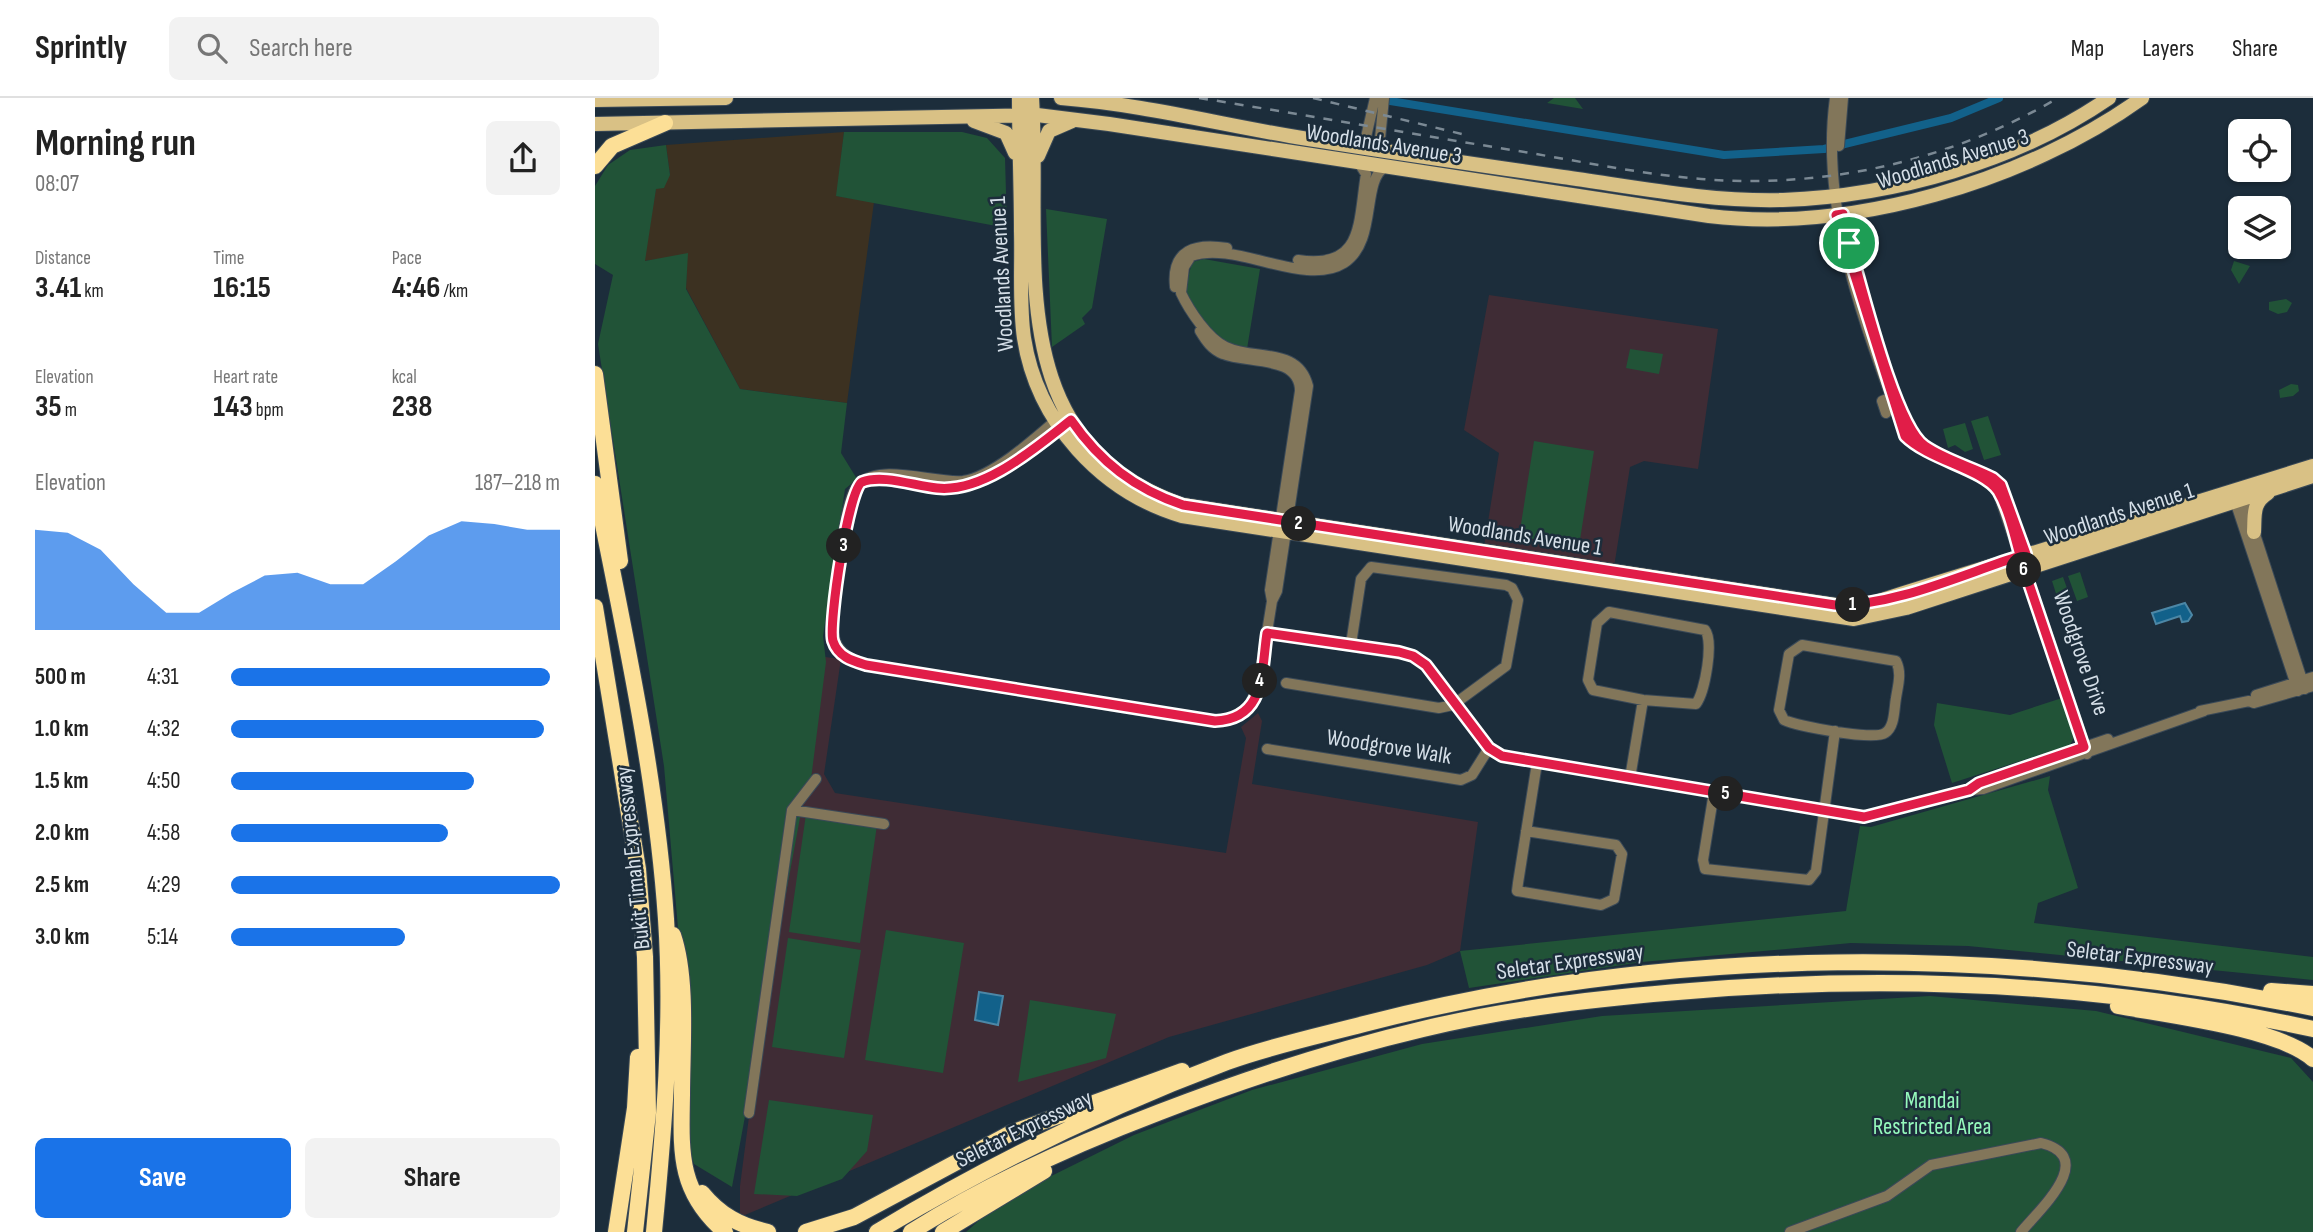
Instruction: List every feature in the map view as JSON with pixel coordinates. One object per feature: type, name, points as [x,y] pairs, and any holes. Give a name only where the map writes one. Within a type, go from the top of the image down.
[{"type":"highway","points":[[595,166],[612,146],[665,123]]},
{"type":"highway","points":[[595,374],[641,719]]},
{"type":"highway","name":"Bukit Timah Expressway","points":[[595,484],[641,719],[666,920],[668,1029],[654,1232]]},
{"type":"highway","name":"Bukit Timah Expressway","points":[[595,607],[638,869],[645,957],[648,1113],[635,1232]]},
{"type":"highway","points":[[666,920],[675,940],[680,989],[680,1131],[687,1163],[697,1185],[732,1227],[768,1232]]},
{"type":"highway","name":"Seletar Expressway","points":[[877,1232],[1069,1131],[1229,1062],[1421,1009],[1524,989],[1746,965],[1862,961],[2038,969],[2231,992],[2313,1008]]},
{"type":"highway","name":"Seletar Expressway","points":[[1089,1139],[1232,1084],[1425,1029],[1535,1008],[1638,995],[1854,981],[1948,984],[2155,1000],[2313,1029]]},
{"type":"highway","points":[[2231,992],[2244,988],[2313,994]]},
{"type":"highway","points":[[2052,992],[2252,1033],[2284,1044],[2313,1059]]},
{"type":"highway","points":[[616,1232],[645,1011]]},
{"type":"highway","points":[[806,1232],[854,1217],[1011,1133],[1188,1069],[1229,1062]]},
{"type":"highway","points":[[911,1232],[979,1192],[1089,1139]]},
{"type":"highway","points":[[943,1232],[1067,1158],[1089,1139]]},
{"type":"main road","points":[[595,100],[726,98]]},
{"type":"main road","name":"Woodlands Avenue 1","points":[[1019,98],[1026,115],[1035,170],[1038,328],[1048,374],[1063,420]]},
{"type":"main road","name":"Woodlands Avenue 1","points":[[1031,98],[1018,168],[1024,338],[1038,391],[1063,420],[1088,461],[1148,503],[1182,516],[1283,528],[1834,618],[1879,615],[2025,561],[2237,495],[2313,466]]},
{"type":"main road","name":"Woodlands Avenue 3","points":[[1061,98],[1355,146],[1687,194],[1781,200],[1937,175],[2037,139],[2109,98]]},
{"type":"main road","name":"Woodlands Avenue 3","points":[[595,124],[1026,115],[1077,120],[1724,218],[1779,220],[1839,214],[1936,193],[1993,175],[2068,143],[2110,121],[2142,98]]},
{"type":"main road","points":[[941,117],[982,122],[1006,133],[1018,168]]},
{"type":"main road","points":[[1035,170],[1040,148],[1049,131],[1058,125],[1077,120]]},
{"type":"main road","name":"Woodlands Avenue 1","points":[[2237,495],[2271,490],[2313,476]]},
{"type":"main road","points":[[2254,532],[2254,509],[2259,499],[2271,490]]},
{"type":"street","points":[[1835,98],[1832,193],[1910,431],[1924,446],[1993,478],[2001,485],[2025,561]]},
{"type":"street","points":[[1835,137],[1843,98]]},
{"type":"street","points":[[1355,146],[1366,137],[1379,103]]},
{"type":"street","points":[[1379,103],[1380,139],[1387,150]]},
{"type":"street","points":[[1283,528],[1300,391],[1298,380],[1293,371],[1283,366],[1227,356],[1213,349],[1181,304],[1175,287],[1175,273],[1184,254],[1203,245],[1312,262],[1330,261],[1345,255],[1356,236],[1366,174],[1359,163]]},
{"type":"street","points":[[1063,420],[995,467],[970,480],[881,474],[862,482],[855,490],[850,505],[832,624],[836,647],[851,660],[1029,693],[1204,721],[1225,721],[1246,712],[1254,702],[1272,601],[1269,595],[1308,392],[1303,372],[1287,359],[1232,350],[1216,341],[1181,293],[1184,267],[1191,256],[1212,253],[1313,270],[1335,268],[1353,256],[1363,240],[1376,176],[1385,167]]},
{"type":"street","points":[[1839,214],[1905,436],[1914,445],[1987,480],[1997,489],[2025,561]]},
{"type":"street","points":[[1886,413],[1881,401],[1892,397]]},
{"type":"street","points":[[2237,495],[2254,532],[2304,684]]},
{"type":"street","points":[[2237,495],[2304,684]]},
{"type":"street","name":"Woodgrove Drive","points":[[2025,561],[2089,749]]},
{"type":"street","points":[[1286,683],[1422,706],[1439,708],[1453,705],[1506,666],[1518,600],[1512,588],[1394,568],[1371,567],[1361,579],[1351,644]]},
{"type":"street","points":[[1609,612],[1700,628],[1709,634],[1701,695],[1696,704],[1643,700],[1598,693],[1589,685],[1597,623],[1609,612]]},
{"type":"street","points":[[1267,633],[1399,652],[1421,660],[1453,705],[1489,748],[1502,756],[1864,817],[1969,790],[1979,783],[2204,711],[2304,684]]},
{"type":"street","points":[[1796,646],[1891,659],[1899,667],[1890,729],[1880,736],[1835,731],[1791,723],[1781,716],[1779,710],[1789,654],[1796,646]]},
{"type":"street","points":[[1630,778],[1643,700]]},
{"type":"street","points":[[1714,792],[1703,860],[1705,869],[1809,880],[1816,871],[1835,731]]},
{"type":"street","name":"Woodgrove Walk","points":[[1267,748],[1461,780],[1472,775],[1489,748]]},
{"type":"street","points":[[1527,831],[1616,845],[1622,854],[1615,899],[1601,905],[1517,891],[1537,763]]},
{"type":"street","points":[[749,1113],[792,810],[816,779]]},
{"type":"street","points":[[792,810],[884,824]]},
{"type":"street","points":[[1790,1232],[1887,1196],[1931,1165],[2041,1143],[2055,1146],[2067,1162],[2065,1172],[2057,1189],[2021,1232]]},
{"type":"shaded area","points":[[844,132],[837,196],[874,202],[847,403],[740,389],[686,288],[687,255],[644,261],[656,188],[670,175],[666,145]]},
{"type":"shaded area","points":[[1489,295],[1718,329],[1698,469],[1644,461],[1630,467],[1614,567],[1484,547],[1499,453],[1464,430]]},
{"type":"shaded area","points":[[809,655],[841,659],[824,774],[835,793],[1226,853],[1246,738],[1241,727],[1258,713],[1262,721],[1252,784],[1478,822],[1460,951],[1427,965],[1169,1037],[740,1217],[740,1186]]},
{"type":"green space","points":[[1554,98],[1575,98],[1583,109],[1547,103]]},
{"type":"green space","points":[[844,132],[962,132],[987,138],[1005,158],[1007,228],[836,196]]},
{"type":"green space","points":[[666,145],[670,175],[664,188],[656,189],[645,261],[688,253],[686,289],[740,389],[847,403],[841,453],[857,479],[845,489],[823,636],[826,662],[810,787],[804,796],[732,1187],[694,1164],[684,1129],[685,1009],[664,766],[598,344],[613,275],[595,264],[595,186],[608,165],[630,150]]},
{"type":"green space","points":[[1046,209],[1107,219],[1092,308],[1082,318],[1085,324],[1052,347]]},
{"type":"green space","points":[[1204,259],[1260,269],[1247,349],[1220,342],[1184,294],[1192,262]]},
{"type":"green space","points":[[2234,261],[2250,266],[2239,284],[2231,270]]},
{"type":"green space","points":[[2286,299],[2292,303],[2287,312],[2278,314],[2269,310],[2269,302]]},
{"type":"green space","points":[[1630,349],[1663,354],[1659,374],[1626,368]]},
{"type":"green space","points":[[2291,384],[2298,385],[2299,391],[2293,396],[2280,398],[2279,390]]},
{"type":"green space","points":[[1988,416],[2001,455],[1984,460],[1971,421]]},
{"type":"green space","points":[[1965,423],[1973,449],[1965,452],[1955,445],[1948,448],[1943,429]]},
{"type":"green space","points":[[1534,441],[1594,451],[1579,546],[1519,537]]},
{"type":"green space","points":[[2080,572],[2088,597],[2077,601],[2068,576]]},
{"type":"green space","points":[[2063,577],[2072,602],[2060,606],[2052,581]]},
{"type":"green space","points":[[2062,698],[2075,736],[2070,745],[1952,783],[1934,725],[1937,703],[2010,715]]},
{"type":"green space","points":[[2050,776],[2048,790],[2078,888],[2038,903],[2034,923],[2313,957],[2313,980],[1968,946],[1851,943],[1642,962],[1469,988],[1460,951],[1846,911],[1860,826],[1871,827]]},
{"type":"green space","points":[[806,814],[877,825],[860,943],[789,932]]},
{"type":"green space","points":[[886,930],[964,943],[943,1073],[865,1060]]},
{"type":"green space","points":[[788,938],[861,950],[844,1058],[772,1047]]},
{"type":"green space","name":"Mandai Restricted Area","points":[[1930,996],[2096,1011],[2291,1058],[2313,1082],[2313,1232],[966,1232],[1001,1201],[1134,1135],[1252,1090],[1422,1044],[1602,1016]]},
{"type":"green space","points":[[1030,1000],[1116,1014],[1106,1058],[1018,1082]]},
{"type":"green space","points":[[769,1100],[873,1115],[867,1151],[842,1179],[797,1196],[754,1194]]},
{"type":"water","points":[[2185,603],[2192,615],[2188,621],[2182,622],[2180,616],[2156,624],[2152,613]]},
{"type":"water","points":[[979,992],[1003,996],[998,1025],[975,1020]]},
{"type":"waterway","points":[[1378,99],[1724,155],[1824,149],[1951,118],[1999,98]]},
{"type":"railway","points":[[1199,98],[1632,171],[1748,181],[1840,174],[1931,154],[1974,139],[2058,98]]},
{"type":"railway","points":[[1313,98],[1466,135]]},
{"type":"route","points":[[1849,243],[1843,214],[1836,215],[1867,322],[1905,436],[1933,457],[1987,480],[1997,489],[2002,499],[2020,556],[2024,569],[2084,747],[1979,783],[1969,790],[1882,815],[1864,817],[1502,756],[1489,748],[1453,705],[1426,665],[1413,656],[1399,652],[1267,633],[1258,688],[1251,708],[1239,717],[1225,721],[1204,721],[866,665],[841,654],[833,640],[832,624],[845,535],[852,497],[858,485],[862,482],[891,481],[950,489],[973,485],[996,473],[1071,420],[1093,449],[1125,477],[1147,491],[1183,505],[1619,574],[1835,605],[1873,603],[2020,556],[2026,554],[2001,485],[1993,478],[1924,446],[1910,431],[1849,243]]}]
